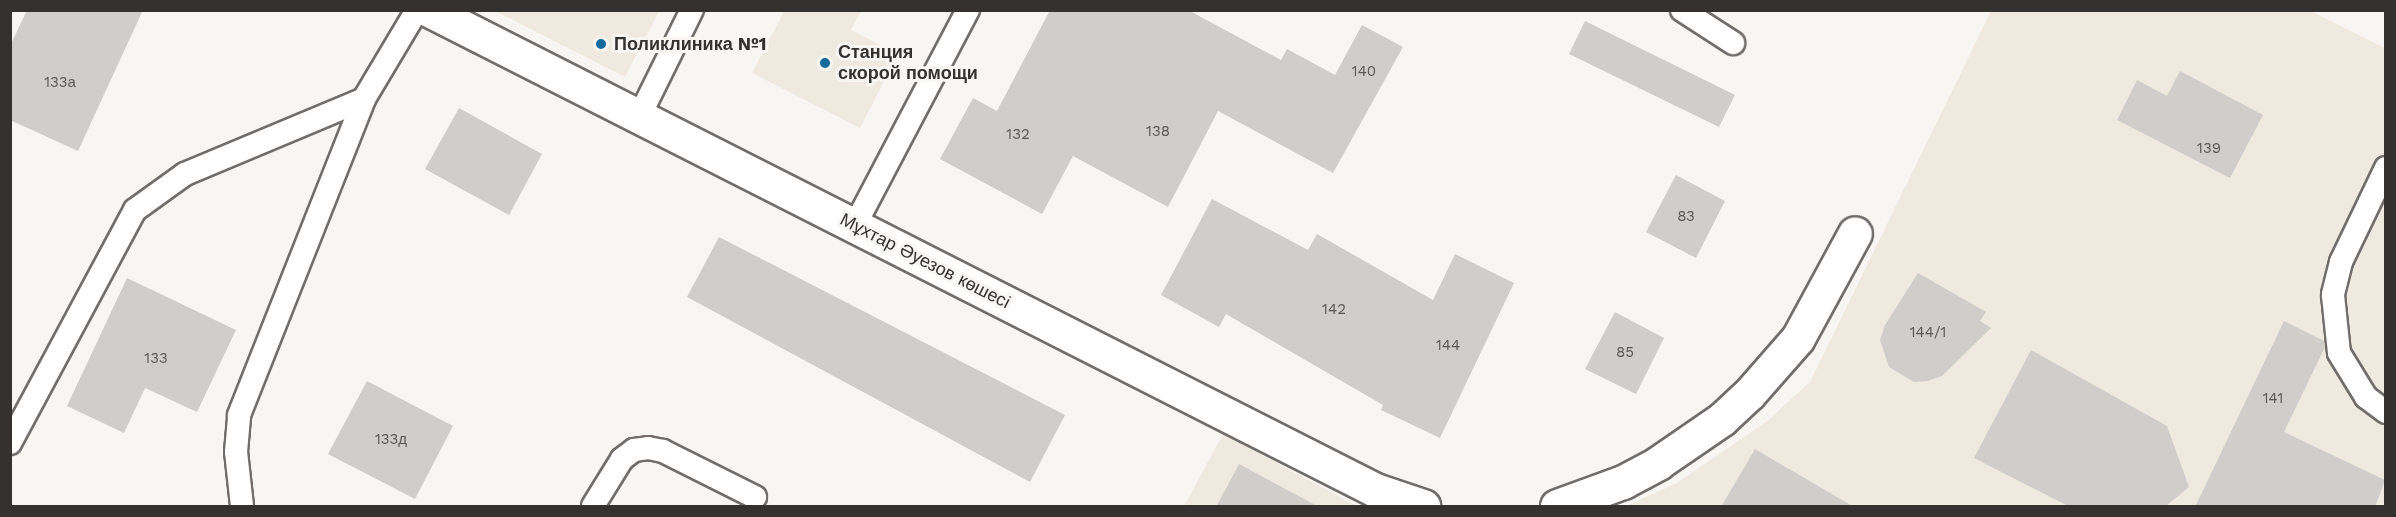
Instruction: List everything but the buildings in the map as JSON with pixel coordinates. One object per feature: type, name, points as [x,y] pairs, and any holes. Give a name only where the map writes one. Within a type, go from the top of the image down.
[{"type":"street","name":"Мұхтар Әуезов көшесі","points":[[429,10],[640,115],[1375,490],[1423,507]]},
{"type":"street","points":[[1557,507],[1623,482],[1658,463],[1722,419],[1749,394],[1798,338],[1856,233]]},
{"type":"lane","points":[[242,507],[236,452],[239,415],[364,99],[417,10]]},
{"type":"lane","points":[[640,115],[692,10]]},
{"type":"lane","points":[[855,225],[968,10]]},
{"type":"lane","points":[[1682,10],[1733,43]]},
{"type":"lane","points":[[10,443],[135,210],[185,174],[364,99]]},
{"type":"lane","points":[[2385,168],[2341,262],[2332,295],[2339,352],[2361,391],[2385,412]]},
{"type":"lane","points":[[593,507],[622,459],[634,450],[648,448],[663,451],[755,497]]},
{"type":"shaded area","name":"Поликлиника №1","points":[[495,11],[659,11],[625,77]]},
{"type":"shaded area","name":"Станция скорой помощи","points":[[784,11],[861,11],[851,30],[898,54],[860,128],[752,73]]},
{"type":"shaded area","points":[[1991,11],[2311,11],[2385,48],[2385,506],[1626,506],[1677,483],[1766,422],[1810,382]]},
{"type":"shaded area","points":[[1223,434],[1357,506],[1184,506]]},
{"type":"place","name":"Поликлиника №1","points":[[601,44]]},
{"type":"place","name":"Станция скорой помощи","points":[[825,63]]}]
